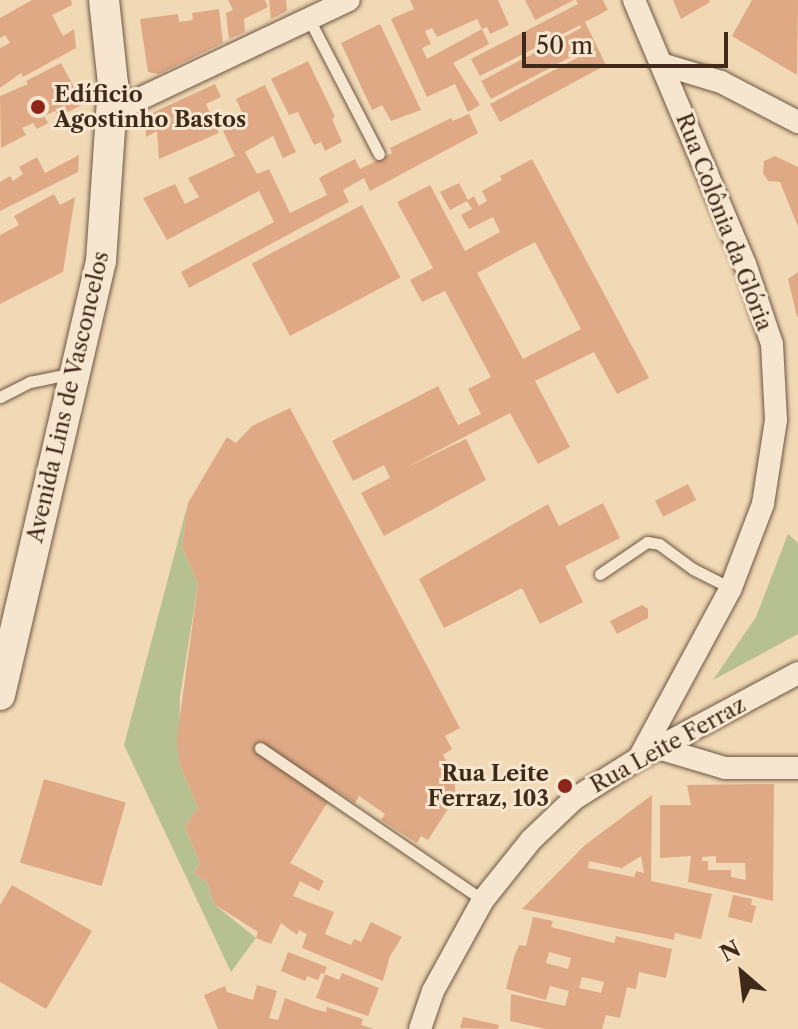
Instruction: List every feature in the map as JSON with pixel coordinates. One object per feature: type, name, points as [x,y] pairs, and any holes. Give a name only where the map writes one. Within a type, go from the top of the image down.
[{"type":"street","name":"Avenida Lins de Vasconcelos","points":[[0,695],[101,261],[113,84],[104,0]]},
{"type":"street","name":"Rua Colônia da Glória","points":[[634,0],[745,264],[772,344],[776,420],[763,504],[731,588],[648,753]]},
{"type":"street","points":[[112,112],[340,2]]},
{"type":"street","points":[[661,64],[721,82],[798,122]]},
{"type":"street","name":"Rua Leite Ferraz","points":[[420,1029],[433,991],[483,900],[531,840],[574,799],[648,753],[798,673]]},
{"type":"street","points":[[648,753],[725,768],[798,768]]},
{"type":"lane","points":[[309,19],[379,154]]},
{"type":"lane","points":[[0,397],[30,382],[74,373]]},
{"type":"lane","points":[[600,574],[647,542],[659,544],[693,569],[731,588]]},
{"type":"lane","points":[[260,748],[483,900]]},
{"type":"green space","points":[[188,503],[182,547],[198,584],[180,697],[179,763],[198,808],[185,826],[200,864],[194,873],[207,882],[214,904],[256,938],[231,972],[124,745]]},
{"type":"green space","points":[[788,534],[798,543],[798,634],[713,680],[756,617]]},
{"type":"building","points":[[32,0],[71,0],[72,5],[52,15],[63,36],[74,29],[76,48],[23,77],[21,73],[0,88],[0,48],[10,43],[5,35],[0,38],[0,18]]},
{"type":"building","points":[[228,0],[265,0],[268,7],[244,19],[245,32],[229,39],[226,13],[233,10]]},
{"type":"building","points":[[269,0],[286,0],[287,11],[271,19]]},
{"type":"building","points":[[410,0],[498,0],[509,25],[490,34],[487,27],[482,29],[489,44],[453,63],[480,105],[468,112],[455,84],[427,97],[391,19],[414,9]],"holes":[[[477,19],[482,29],[427,59],[422,48],[431,44],[425,31],[432,28],[437,37]]]},
{"type":"building","points":[[525,0],[574,0],[535,20]]},
{"type":"building","points":[[576,0],[603,0],[608,10],[585,22],[606,65],[500,122],[490,104],[590,51],[588,48],[491,99],[481,81],[581,28],[580,25],[480,76],[471,59],[578,4]]},
{"type":"building","points":[[673,0],[709,0],[710,2],[681,19]]},
{"type":"building","points":[[752,0],[798,0],[797,75],[732,36]]},
{"type":"building","points":[[219,9],[223,43],[159,74],[148,72],[140,19],[178,14],[179,22],[193,20],[192,13]]},
{"type":"building","points":[[380,24],[421,110],[391,121],[382,105],[372,110],[341,43]]},
{"type":"building","points":[[308,61],[335,117],[332,119],[342,142],[325,151],[321,142],[314,145],[298,112],[289,115],[271,79]]},
{"type":"building","name":"Edíficio Agostinho Bastos","points":[[61,63],[83,104],[59,117],[55,111],[44,116],[48,123],[37,129],[33,123],[22,128],[26,135],[1,148],[0,96],[28,84],[26,81]]},
{"type":"building","points":[[215,84],[221,97],[206,104],[219,133],[159,159],[157,131],[146,137],[146,124],[154,112]]},
{"type":"building","points":[[265,85],[296,152],[283,158],[273,136],[245,152],[257,174],[269,169],[290,213],[327,195],[319,178],[355,159],[360,169],[392,153],[390,148],[451,118],[453,121],[469,114],[478,133],[370,191],[364,178],[343,190],[349,202],[189,288],[181,272],[274,222],[259,191],[167,240],[143,198],[175,184],[185,204],[199,197],[188,178],[235,156],[223,131],[246,121],[236,99]]},
{"type":"building","points":[[79,155],[78,172],[0,211],[0,182],[10,176],[13,181],[23,174],[19,167],[37,157],[45,173]]},
{"type":"building","points":[[775,156],[798,167],[798,227],[780,182],[768,181],[763,173],[764,161]]},
{"type":"building","points":[[532,159],[649,378],[617,394],[594,352],[535,381],[570,447],[538,464],[510,413],[403,469],[466,439],[486,480],[384,536],[361,493],[390,478],[384,465],[353,481],[332,441],[438,386],[458,425],[481,414],[468,389],[491,377],[445,291],[422,302],[410,280],[433,268],[397,202],[430,185],[465,251],[500,232],[493,217],[469,229],[461,215],[472,209],[467,201],[450,210],[440,192],[459,183],[468,200],[474,196],[479,206],[487,201],[482,191],[502,180],[500,176]],"holes":[[[535,242],[581,329],[523,359],[477,273]]]},
{"type":"building","points":[[54,194],[60,205],[75,197],[63,272],[0,304],[0,235],[19,225],[14,216]]},
{"type":"building","points":[[362,205],[400,277],[290,336],[252,264]]},
{"type":"building","points":[[798,272],[798,317],[797,317],[788,279]]},
{"type":"building","points":[[290,408],[460,728],[445,736],[452,749],[443,755],[455,777],[455,798],[428,840],[421,836],[417,843],[381,820],[385,814],[359,796],[355,803],[335,790],[290,863],[324,881],[319,891],[300,881],[293,896],[334,912],[325,934],[351,945],[354,939],[361,942],[371,922],[402,937],[390,956],[383,981],[302,948],[307,934],[299,930],[297,935],[281,923],[271,944],[256,938],[258,932],[214,904],[207,882],[194,873],[200,864],[185,826],[198,808],[179,763],[177,737],[198,584],[182,547],[188,503],[227,437],[236,443],[252,426]]},
{"type":"building","points":[[688,484],[696,500],[663,517],[655,501]]},
{"type":"building","points":[[603,503],[620,538],[565,566],[583,602],[540,624],[522,588],[444,628],[419,579],[548,504],[559,526]]},
{"type":"building","points":[[642,605],[648,609],[648,618],[617,634],[610,621]]},
{"type":"building","points":[[44,779],[126,802],[102,886],[20,863]]},
{"type":"building","points":[[774,784],[773,901],[688,882],[691,856],[660,858],[660,805],[691,805],[687,785]],"holes":[[[716,856],[716,863],[745,863],[746,880],[731,877],[731,870],[708,870],[708,861],[702,861],[702,857]]]},
{"type":"building","points":[[652,795],[651,881],[712,894],[701,939],[675,933],[674,940],[522,909],[585,845]],"holes":[[[641,856],[644,873],[636,871],[634,877],[588,868],[589,861],[622,868]]]},
{"type":"building","points":[[12,885],[92,931],[46,1009],[0,982],[0,905]]},
{"type":"building","points":[[733,895],[752,899],[751,905],[756,906],[752,923],[728,917]]},
{"type":"building","points":[[533,917],[553,921],[551,927],[614,943],[616,936],[672,949],[666,978],[639,972],[636,989],[627,987],[620,1018],[606,1015],[602,1029],[546,1029],[510,1021],[511,994],[565,1006],[569,991],[550,986],[546,1000],[506,989],[519,945],[526,946]],"holes":[[[549,952],[571,958],[568,969],[546,963]],[[582,977],[604,982],[601,993],[579,988]]]},
{"type":"building","points":[[288,952],[327,967],[324,974],[321,973],[318,980],[307,976],[305,981],[281,971]]},
{"type":"building","points":[[342,973],[379,988],[368,1016],[316,998],[325,974],[339,980]]},
{"type":"building","points":[[257,985],[277,991],[269,1018],[278,1020],[285,998],[314,1009],[326,1012],[327,1007],[363,1019],[361,1025],[374,1029],[218,1029],[204,995],[225,986],[227,992],[253,1000]]},
{"type":"building","points":[[463,1017],[499,1025],[498,1029],[460,1028]]},
{"type":"place","name":"Edíficio Agostinho Bastos","points":[[38,107]]},
{"type":"place","name":"Rua Leite Ferraz, 103","points":[[565,786]]}]
